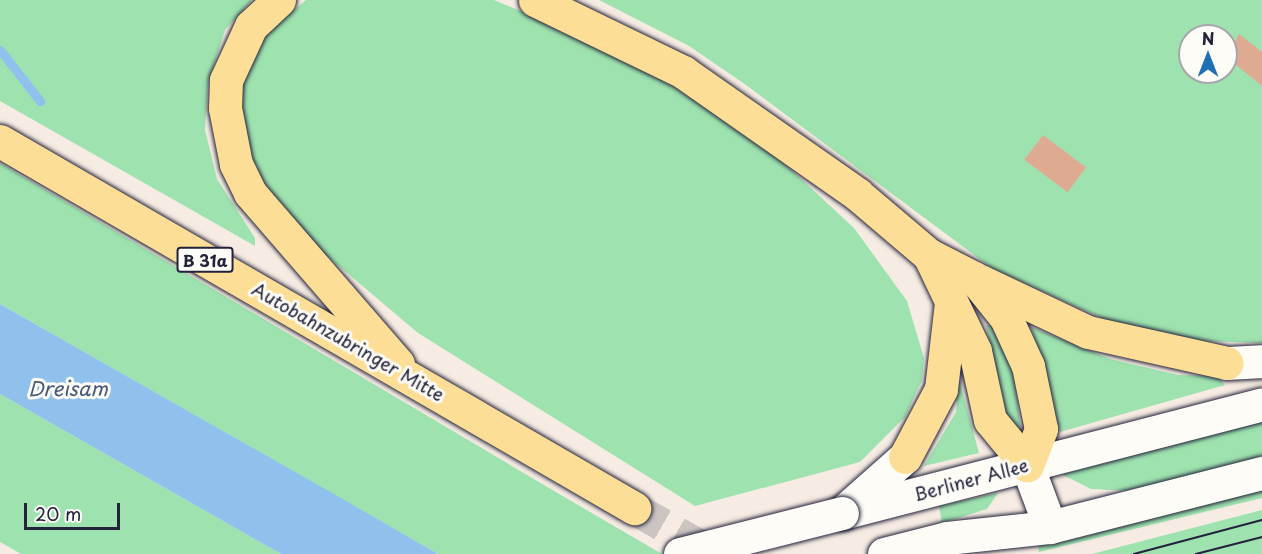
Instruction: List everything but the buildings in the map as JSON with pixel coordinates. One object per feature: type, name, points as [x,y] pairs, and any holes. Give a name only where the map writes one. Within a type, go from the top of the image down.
[{"type":"highway","points":[[279,0],[251,26],[226,80],[225,108],[237,164],[250,193],[321,268],[411,379]]},
{"type":"highway","points":[[535,0],[626,40],[713,91],[857,194],[930,255],[1088,332],[1227,363]]},
{"type":"highway","name":"Autobahnzubringer Mitte","points":[[0,141],[634,508]]},
{"type":"highway","points":[[930,255],[975,351],[990,420],[1027,465],[1041,429],[1028,366],[1006,318],[974,278]]},
{"type":"highway","points":[[905,457],[941,389],[951,301]]},
{"type":"main road","points":[[1227,363],[1262,362]]},
{"type":"main road","name":"Berliner Allee","points":[[680,554],[1262,404]]},
{"type":"main road","points":[[842,513],[905,457]]},
{"type":"main road","points":[[1027,465],[1050,527]]},
{"type":"main road","points":[[884,554],[947,538],[1050,527],[1262,473]]},
{"type":"green space","points":[[0,0],[252,0],[225,30],[208,83],[205,130],[217,179],[255,238],[255,246],[0,101]]},
{"type":"green space","points":[[306,0],[494,0],[623,54],[746,128],[854,228],[907,301],[924,358],[922,380],[905,417],[860,462],[695,506],[418,333],[307,239],[253,168],[240,126],[242,82],[262,36]]},
{"type":"green space","points":[[599,0],[1262,0],[1262,343],[1202,341],[1115,324],[993,269],[746,85],[689,46]]},
{"type":"green space","points":[[0,163],[662,554],[438,554],[0,304]]},
{"type":"green space","points":[[994,323],[1014,372],[1021,433],[1007,420],[986,326]]},
{"type":"green space","points":[[1031,327],[1110,359],[1178,375],[1217,376],[1225,385],[1060,432]]},
{"type":"green space","points":[[958,375],[979,453],[924,466],[956,412]]},
{"type":"green space","points":[[0,394],[281,554],[21,554],[0,542]]},
{"type":"green space","points":[[1262,422],[1262,457],[1134,491],[1091,489],[1061,474]]},
{"type":"green space","points":[[1262,487],[1262,498],[1039,552],[1038,546]]},
{"type":"green space","points":[[998,493],[987,509],[942,523],[939,506]]},
{"type":"green space","points":[[1262,510],[1262,554],[1092,554]]},
{"type":"water","name":"Dreisam","points":[[0,304],[438,554],[281,554],[0,394]]},
{"type":"waterway","points":[[0,50],[40,101]]},
{"type":"tunnel","points":[[634,508],[714,554]]},
{"type":"tram line","points":[[1134,554],[1262,520]]},
{"type":"tram line","points":[[1196,554],[1262,537]]}]
